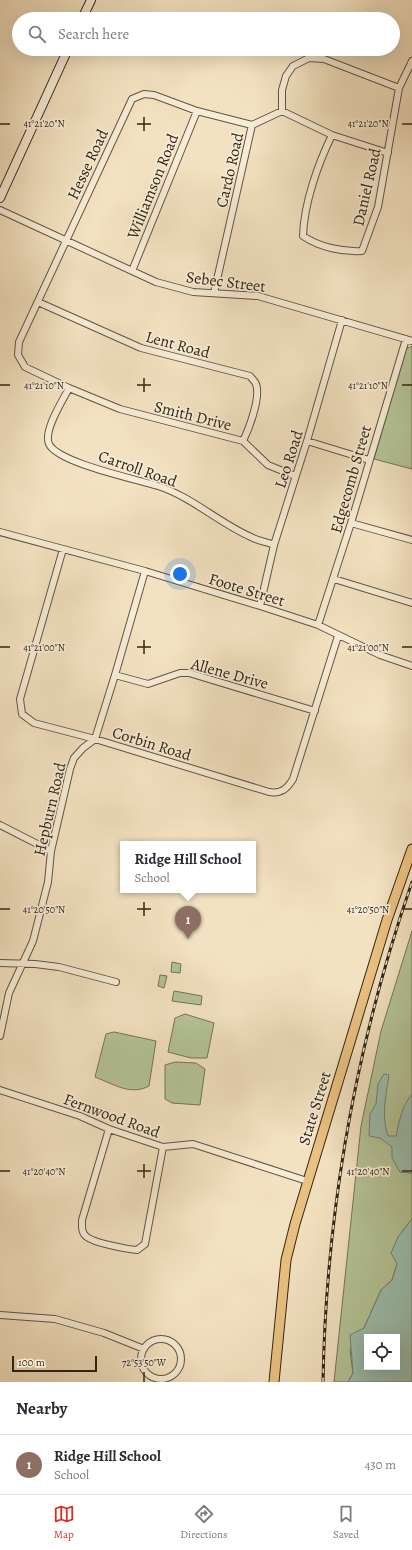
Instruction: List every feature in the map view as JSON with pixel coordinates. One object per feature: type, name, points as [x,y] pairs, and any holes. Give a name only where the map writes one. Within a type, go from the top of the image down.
[{"type":"main road","points":[[85,12],[91,0]]},
{"type":"main road","points":[[0,198],[65,56]]},
{"type":"main road","name":"State Street","points":[[274,1382],[286,1260],[307,1181],[387,920],[412,849]]},
{"type":"street","points":[[388,153],[332,135],[282,111],[282,90],[286,76],[293,66],[309,58],[324,59],[399,88]]},
{"type":"street","name":"Daniel Road","points":[[332,135],[320,161],[304,225],[303,236],[313,243],[349,252],[362,251],[378,207],[399,88],[412,61]]},
{"type":"street","name":"Hesse Road","points":[[18,355],[19,342],[132,99],[137,96],[149,94],[197,111],[252,125]]},
{"type":"street","name":"Williamson Road","points":[[132,272],[197,111]]},
{"type":"street","name":"Cardo Road","points":[[214,293],[252,125],[282,111]]},
{"type":"street","name":"Sebec Street","points":[[0,210],[156,282],[193,292],[258,296],[409,340]]},
{"type":"street","name":"Lent Road","points":[[38,302],[141,348],[250,376],[256,384],[257,398],[249,430],[243,441]]},
{"type":"street","name":"Leo Road","points":[[260,606],[274,544],[295,476],[308,442],[342,320]]},
{"type":"street","name":"Edgecomb Street","points":[[318,625],[334,579],[369,460],[409,340]]},
{"type":"street","name":"Smith Drive","points":[[18,355],[25,367],[69,388],[120,409],[243,441],[268,465],[295,476]]},
{"type":"street","name":"Carroll Road","points":[[69,388],[48,436],[48,442],[55,451],[83,464],[159,486],[192,502],[251,538],[274,544]]},
{"type":"street","points":[[308,442],[369,460]]},
{"type":"street","points":[[351,522],[412,540]]},
{"type":"street","name":"Foote Street","points":[[0,532],[145,571],[260,606],[318,625],[380,655],[412,666]]},
{"type":"street","name":"Corbin Road","points":[[62,549],[20,704],[25,718],[34,723],[95,739],[275,793],[285,789],[293,779],[338,636]]},
{"type":"street","points":[[95,739],[145,571]]},
{"type":"street","points":[[334,579],[412,603]]},
{"type":"street","name":"Allene Drive","points":[[115,675],[148,684],[180,673],[189,674],[315,711]]},
{"type":"street","name":"Hepburn Road","points":[[0,1036],[9,993],[21,963],[33,941],[48,882],[51,851],[70,769],[74,758],[82,748],[95,739]]},
{"type":"street","points":[[0,825],[51,851]]},
{"type":"street","points":[[0,963],[21,963],[59,967],[116,982]]},
{"type":"street","name":"Fernwood Road","points":[[0,1090],[80,1116],[109,1129],[163,1147],[193,1144],[307,1181]]},
{"type":"street","points":[[109,1129],[82,1220],[82,1231],[87,1238],[127,1249],[137,1250],[145,1244],[163,1147]]},
{"type":"street","points":[[0,1315],[55,1319],[104,1333],[144,1349]]},
{"type":"street","points":[[159,1339],[172,1342],[180,1352],[180,1365],[177,1371],[167,1380],[155,1378],[146,1371],[141,1361],[144,1349],[153,1341],[159,1339]]},
{"type":"shaded area","points":[[412,346],[412,469],[374,459],[403,357],[406,349]]},
{"type":"shaded area","points":[[412,931],[412,1167],[400,1172],[412,1173],[412,1219],[398,1237],[397,1264],[392,1280],[381,1290],[364,1328],[350,1350],[353,1373],[348,1382],[334,1382],[361,1126],[381,1031]]},
{"type":"shaded area","points":[[172,962],[181,964],[180,973],[171,972]]},
{"type":"shaded area","points":[[160,975],[167,976],[164,988],[158,986]]},
{"type":"shaded area","points":[[174,991],[202,996],[201,1005],[172,1001]]},
{"type":"shaded area","points":[[185,1014],[214,1023],[207,1058],[191,1058],[168,1052],[175,1018]]},
{"type":"shaded area","points":[[114,1032],[156,1041],[149,1086],[136,1090],[122,1088],[95,1077],[106,1034]]},
{"type":"shaded area","points":[[175,1062],[196,1063],[205,1069],[200,1105],[172,1103],[165,1099],[165,1065]]},
{"type":"shaded area","points":[[384,1074],[389,1075],[384,1114],[388,1136],[396,1136],[403,1109],[412,1094],[412,1173],[400,1172],[392,1158],[392,1147],[380,1138],[369,1136],[370,1114],[376,1104],[378,1084]]},
{"type":"shaded area","points":[[412,1219],[412,1382],[348,1382],[353,1373],[350,1335],[364,1328],[381,1290],[392,1280],[397,1264],[391,1253],[398,1237]]},
{"type":"railway","points":[[323,1382],[325,1318],[330,1255],[348,1129],[360,1066],[375,1004],[392,943],[412,882]]},
{"type":"place","name":"Ridge Hill School","points":[[188,939]]}]
